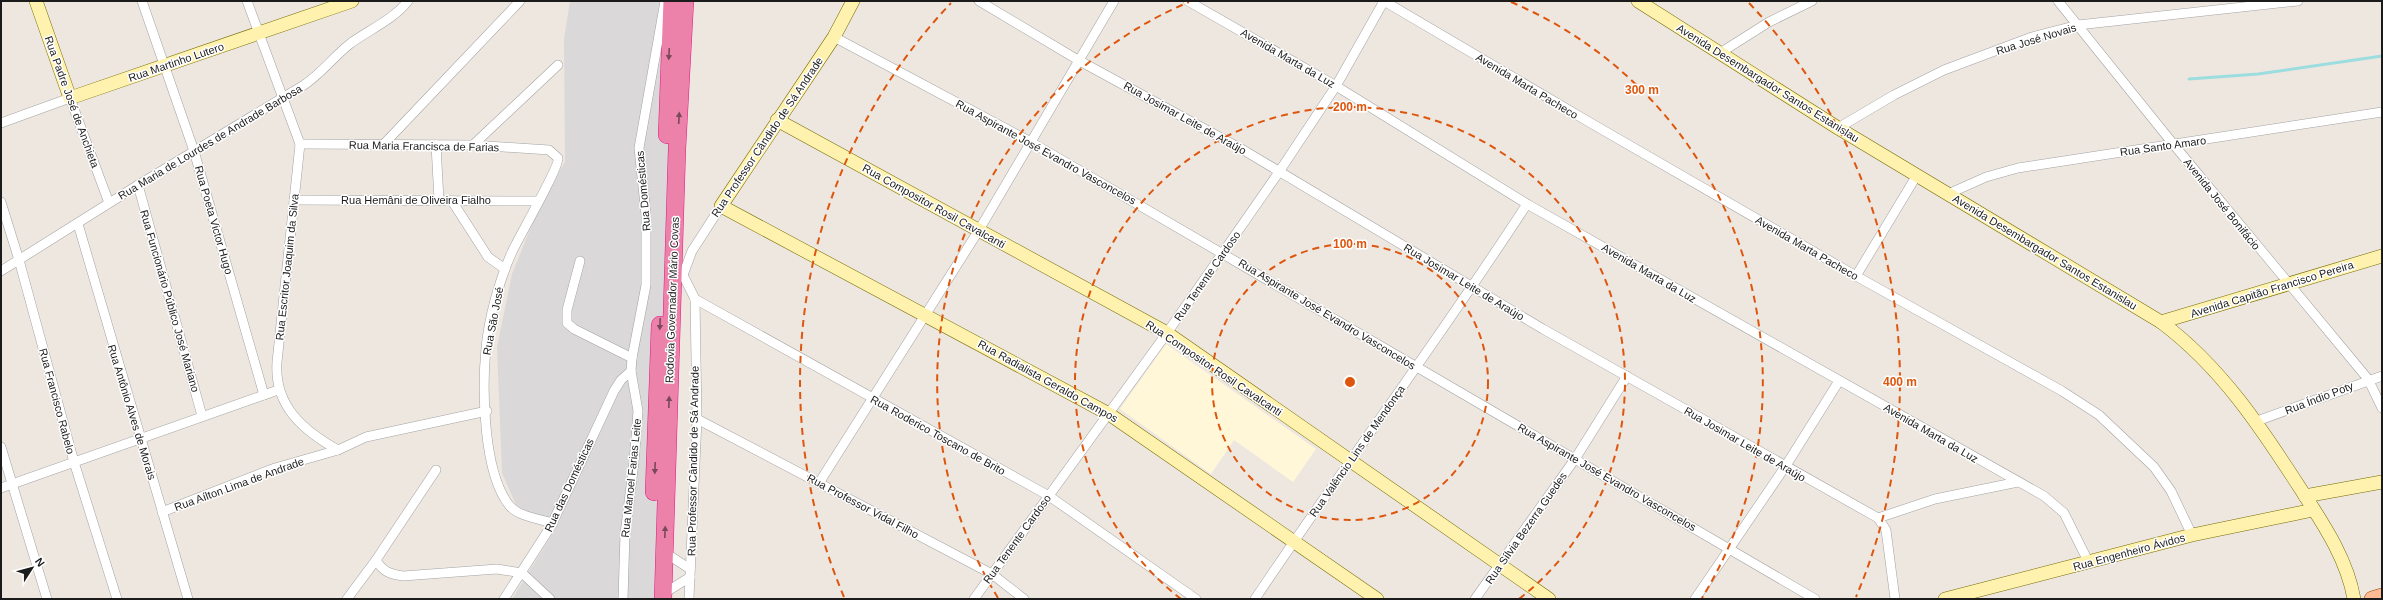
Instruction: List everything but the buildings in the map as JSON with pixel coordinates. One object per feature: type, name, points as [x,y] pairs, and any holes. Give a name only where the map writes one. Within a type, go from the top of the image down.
[{"type":"highway","name":"Rodovia Governador Mário Covas","points":[[659,597],[656,446],[672,1]]},
{"type":"highway","name":"Rodovia Governador Mário Covas","points":[[659,597],[664,552],[678,274],[685,1]]},
{"type":"main road","points":[[2372,599],[2382,596]]},
{"type":"street","name":"Rua Padre José de Anchieta","points":[[36,1],[109,203]]},
{"type":"street","name":"Rua Poeta Victor Hugo","points":[[142,1],[194,151],[264,395]]},
{"type":"street","points":[[247,1],[281,97],[300,144]]},
{"type":"street","name":"Rua Martinho Lutero","points":[[1,123],[352,1]]},
{"type":"street","name":"Rua Maria de Lourdes de Andrade Barbosa","points":[[1,271],[320,74],[350,44],[399,11],[408,1]]},
{"type":"street","points":[[382,146],[520,1]]},
{"type":"street","name":"Rua Domésticas","points":[[632,358],[645,300],[647,259],[646,215],[639,148],[656,57],[664,1]]},
{"type":"street","name":"Rua Professor Cândido de Sá Andrade","points":[[678,274],[777,120],[834,37],[853,1]]},
{"type":"street","name":"Rua Josimar Leite de Araújo","points":[[979,1],[1078,60],[1211,131],[1472,288],[1785,467],[1878,518]]},
{"type":"street","points":[[819,483],[924,314],[979,230],[1029,141],[1114,1]]},
{"type":"street","name":"Avenida Marta da Luz","points":[[1188,1],[1336,86],[1527,204],[2044,496],[2064,513],[2089,563]]},
{"type":"street","name":"Rua Tenente Cardoso","points":[[974,599],[1109,414],[1223,253],[1336,86],[1384,1]]},
{"type":"street","name":"Avenida Marta Pacheco","points":[[1384,1],[1589,122],[1856,276],[2062,390],[2099,416],[2154,467],[2171,491],[2192,534]]},
{"type":"street","name":"Avenida Desembargador Santos Estanislau","points":[[1638,1],[1838,128],[2162,322],[2208,361],[2257,422],[2305,496],[2340,556],[2354,599]]},
{"type":"street","points":[[1720,54],[1769,22],[1812,1]]},
{"type":"street","name":"Avenida José Bonifácio","points":[[2058,1],[2287,283],[2368,379],[2382,408]]},
{"type":"street","name":"Rua José Novais","points":[[1838,128],[1894,95],[1944,70],[2032,37],[2078,25],[2298,1]]},
{"type":"street","name":"Rua Aspirante José Evandro Vasconcelos","points":[[834,37],[1029,141],[1416,367],[1730,547],[1815,599]]},
{"type":"street","points":[[473,145],[558,65]]},
{"type":"street","name":"Rua Santo Amaro","points":[[1948,194],[1986,177],[2018,168],[2382,112]]},
{"type":"street","name":"Rua Compositor Rosil Cavalcanti","points":[[777,120],[1167,333],[1351,460],[1499,566],[1549,599]]},
{"type":"street","name":"Rua Maria Francisca de Farias","points":[[300,144],[382,146],[436,144],[549,150]]},
{"type":"street","name":"Rua Escritor Joaquim da Silva","points":[[278,390],[277,362],[300,144]]},
{"type":"street","points":[[436,144],[439,200]]},
{"type":"street","name":"Rua São José","points":[[549,150],[558,158],[558,165],[538,201],[505,269],[486,347],[488,450],[492,468],[505,499],[515,511],[553,523]]},
{"type":"street","points":[[1856,276],[1917,175]]},
{"type":"street","name":"Rua Funcionário Público José Mariano","points":[[138,185],[202,416]]},
{"type":"street","name":"Rua Hemâni de Oliveira Fialho","points":[[294,200],[538,201]]},
{"type":"street","points":[[452,201],[488,257],[505,269]]},
{"type":"street","name":"Rua Francisco Rabelo","points":[[1,202],[19,260],[74,462],[117,599]]},
{"type":"street","name":"Rua Valêncio Lins de Mendonça","points":[[1255,599],[1294,541],[1472,288],[1527,204]]},
{"type":"street","name":"Rua Radialista Geraldo Campos","points":[[722,206],[1109,414],[1377,599]]},
{"type":"street","name":"Rua Antônio Alves de Morais","points":[[78,224],[140,440],[188,599]]},
{"type":"street","name":"Avenida Capitão Francisco Pereira","points":[[2162,322],[2287,283],[2382,256]]},
{"type":"street","points":[[580,261],[567,310],[567,323],[574,330],[632,358]]},
{"type":"street","points":[[678,274],[695,299]]},
{"type":"street","name":"Rua Professor Cândido de Sá Andrade","points":[[689,599],[697,420],[695,299]]},
{"type":"street","name":"Rua Roderico Toscano de Brito","points":[[695,299],[872,399],[1049,496],[1196,599]]},
{"type":"street","name":"Rua Manoel Farias Leite","points":[[622,599],[625,534],[636,444],[638,411],[631,371],[632,358]]},
{"type":"street","name":"Rua das Domésticas","points":[[504,599],[553,523],[614,391],[621,380],[631,371]]},
{"type":"street","name":"Rua Sílvia Bezerra Guedes","points":[[1475,599],[1575,459],[1628,376]]},
{"type":"street","name":"Rua Índio Poty","points":[[2257,422],[2368,379],[2382,376]]},
{"type":"street","points":[[1695,599],[1785,467],[1839,381]]},
{"type":"street","points":[[1,488],[278,390],[288,410],[338,450],[366,436],[487,411]]},
{"type":"street","name":"Rua Professor Vidal Filho","points":[[697,420],[992,574],[1024,599]]},
{"type":"street","points":[[636,444],[656,446]]},
{"type":"street","points":[[1,447],[47,599]]},
{"type":"street","name":"Rua Aílton Lima de Andrade","points":[[162,512],[275,468],[338,450]]},
{"type":"street","points":[[347,599],[376,560],[436,470]]},
{"type":"street","points":[[1895,599],[1886,530],[1878,518],[1935,499],[2018,482]]},
{"type":"street","points":[[2305,496],[2382,482]]},
{"type":"street","name":"Rua Engenheiro Ávidos","points":[[1946,599],[2089,563],[2192,534],[2313,510]]},
{"type":"street","points":[[659,597],[690,573],[664,552]]},
{"type":"street","points":[[376,560],[388,574],[403,576],[497,569],[522,573],[550,599]]},
{"type":"shaded area","points":[[570,1],[691,1],[668,599],[512,599],[556,528],[516,505],[502,473],[497,347],[512,274],[541,202],[565,162],[564,39]]},
{"type":"shaded area","points":[[1166,344],[1316,449],[1293,482],[1234,440],[1211,474],[1120,409]]},
{"type":"waterway","points":[[2189,79],[2258,74],[2382,56]]}]
